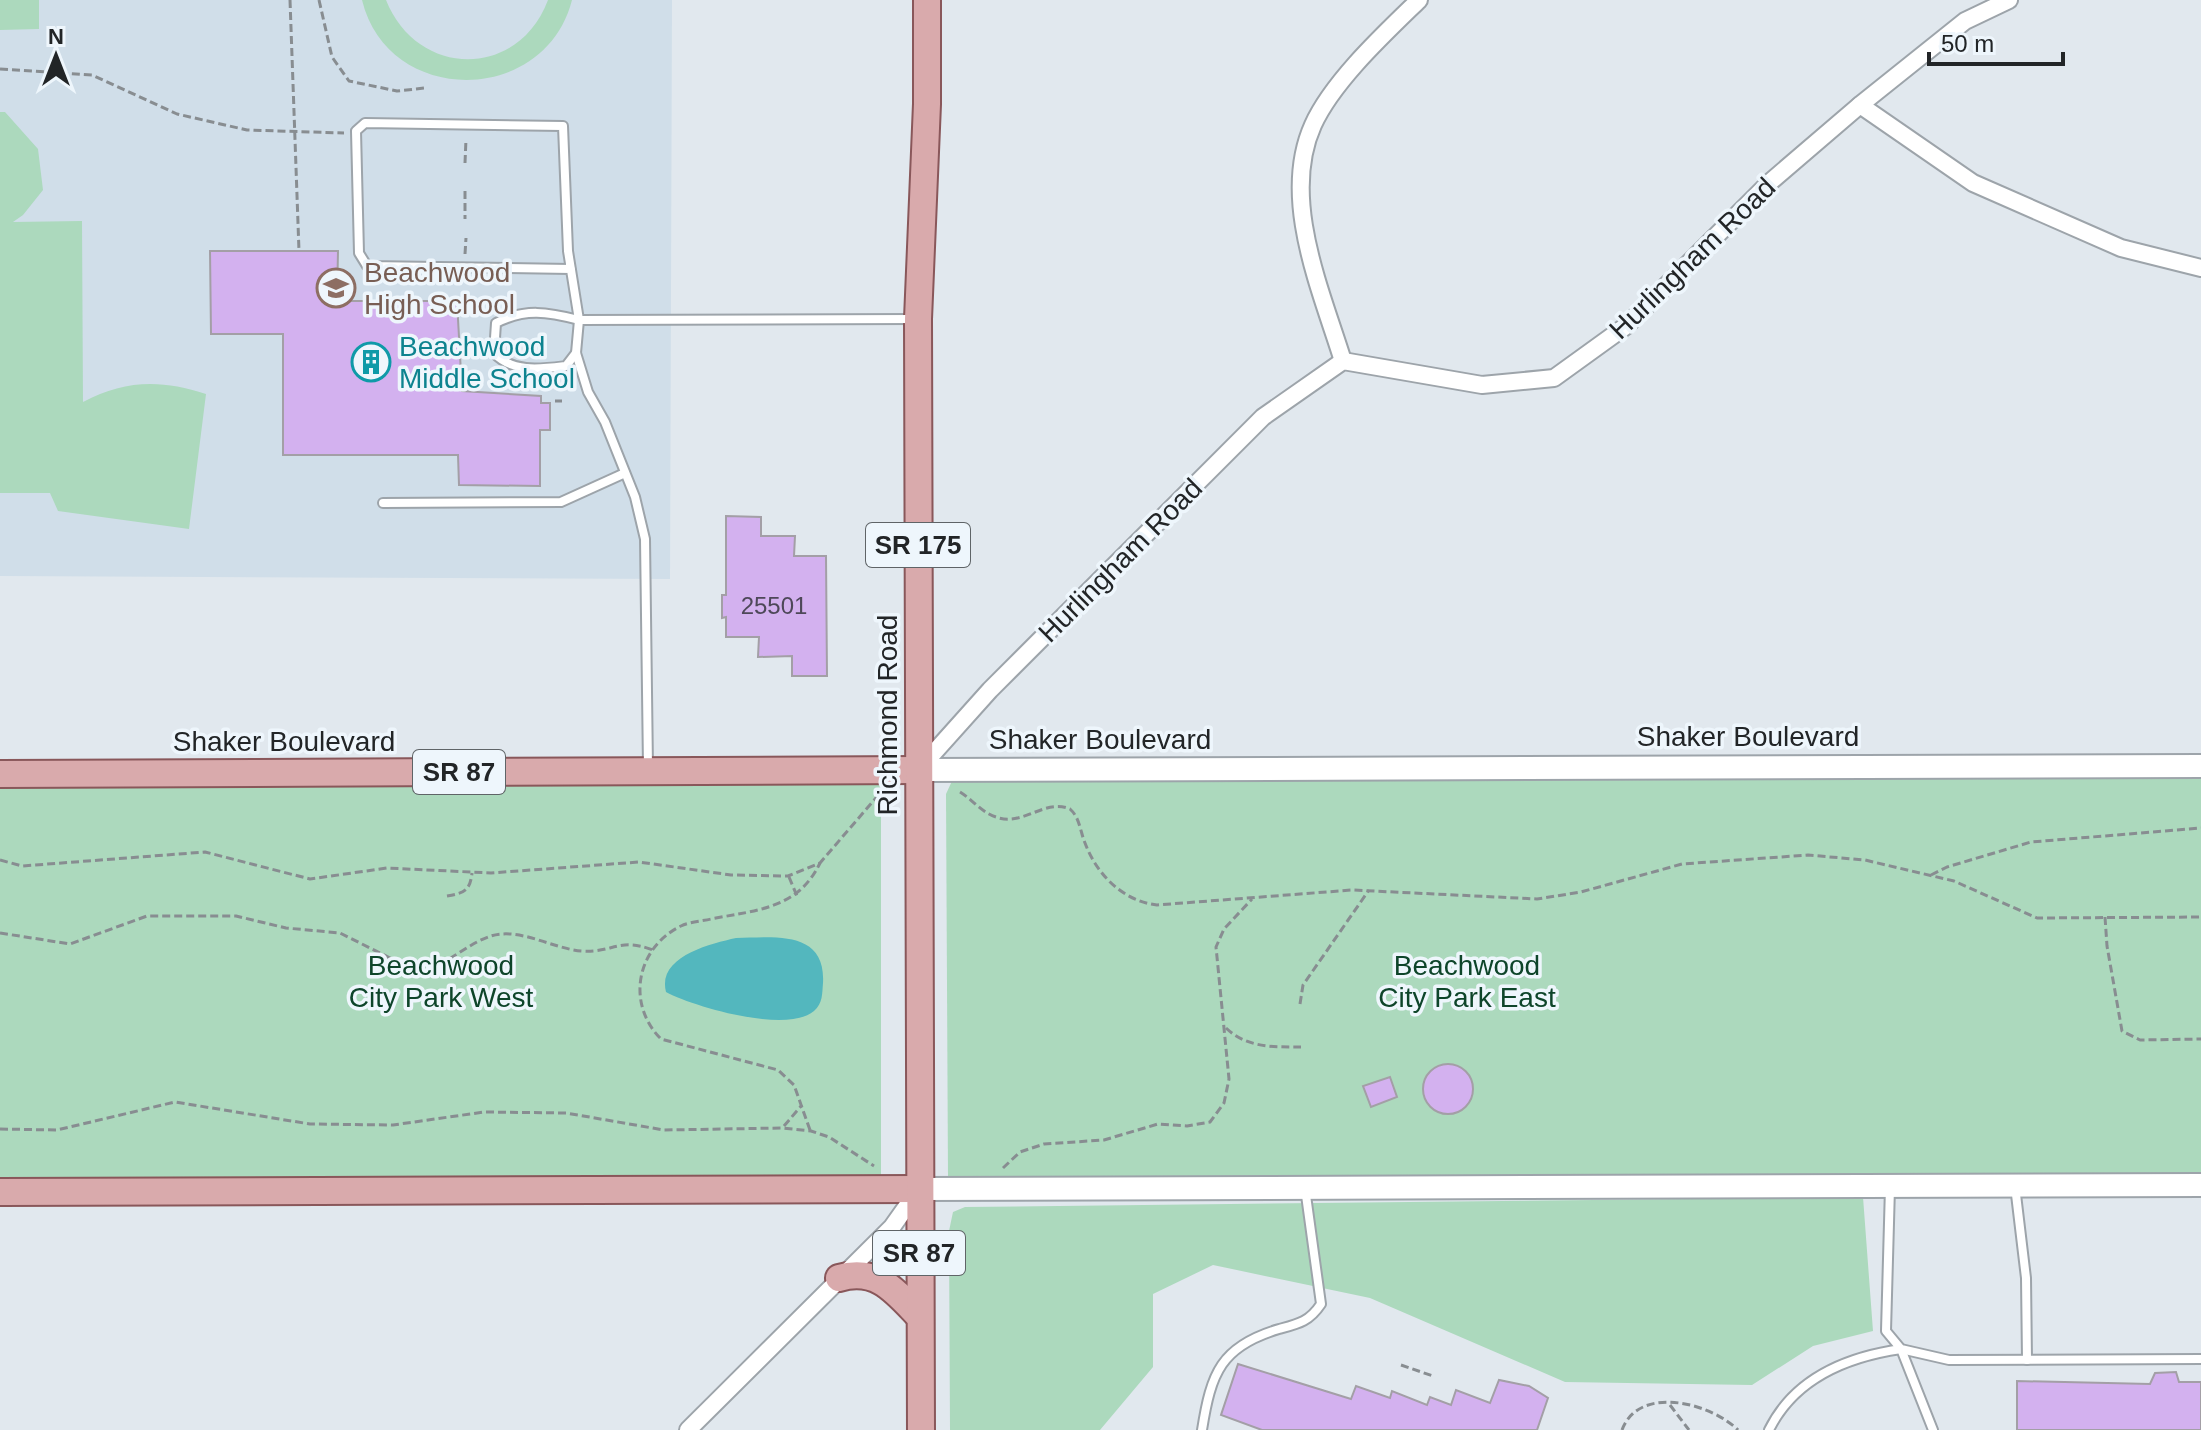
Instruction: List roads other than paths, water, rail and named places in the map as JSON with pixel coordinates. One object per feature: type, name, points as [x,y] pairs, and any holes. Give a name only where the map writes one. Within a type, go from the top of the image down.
[{"type":"main road","name":"Richmond Road","points":[[921,1430],[918,319],[927,104],[927,0]]},
{"type":"main road","name":"Shaker Boulevard","points":[[0,774],[2201,766]]},
{"type":"main road","points":[[919,1189],[2201,1185]]},
{"type":"main road","name":"SR 87","points":[[0,1192],[919,1189]]},
{"type":"main road","points":[[839,1278],[856,1274],[880,1279],[919,1316]]},
{"type":"street","points":[[1343,361],[1304,223],[1300,176],[1313,124],[1359,59],[1419,0]]},
{"type":"street","name":"Hurlingham Road","points":[[919,770],[938,744],[986,694],[1263,417],[1343,361],[1482,385],[1554,378],[1626,326],[1769,183],[1860,105],[1965,21],[2009,0]]},
{"type":"street","points":[[1860,105],[1973,183],[2121,248],[2201,268]]},
{"type":"street","points":[[688,1430],[892,1227],[919,1189]]},
{"type":"lane","points":[[571,269],[367,266],[359,253],[356,131],[365,123],[563,126],[571,269],[579,320],[576,353],[588,392],[605,422],[625,473],[645,539],[648,772]]},
{"type":"lane","points":[[576,353],[566,366],[523,368],[503,363],[494,353],[496,323],[517,312],[549,312],[579,320],[918,319]]},
{"type":"lane","points":[[383,503],[561,502],[625,473]]},
{"type":"lane","points":[[2015,1185],[2026,1278],[2027,1360]]},
{"type":"lane","points":[[1890,1186],[1886,1331],[1901,1349],[1933,1430]]},
{"type":"lane","points":[[1202,1430],[1207,1397],[1217,1370],[1235,1348],[1300,1324],[1313,1316],[1321,1304],[1304,1187]]},
{"type":"lane","points":[[1769,1430],[1781,1405],[1809,1379],[1878,1352],[1901,1349],[1949,1360],[2201,1359]]},
{"type":"water","points":[[736,938],[781,938],[807,945],[816,953],[822,966],[822,995],[817,1008],[801,1017],[763,1019],[718,1011],[666,992],[665,980],[677,961],[700,948]]},
{"type":"place","name":"Beachwood High School","points":[[336,288]]},
{"type":"place","name":"Beachwood Middle School","points":[[371,362]]},
{"type":"park label","name":"Beachwood City Park West","points":[[441,981]]},
{"type":"park label","name":"Beachwood City Park East","points":[[1467,981]]}]
